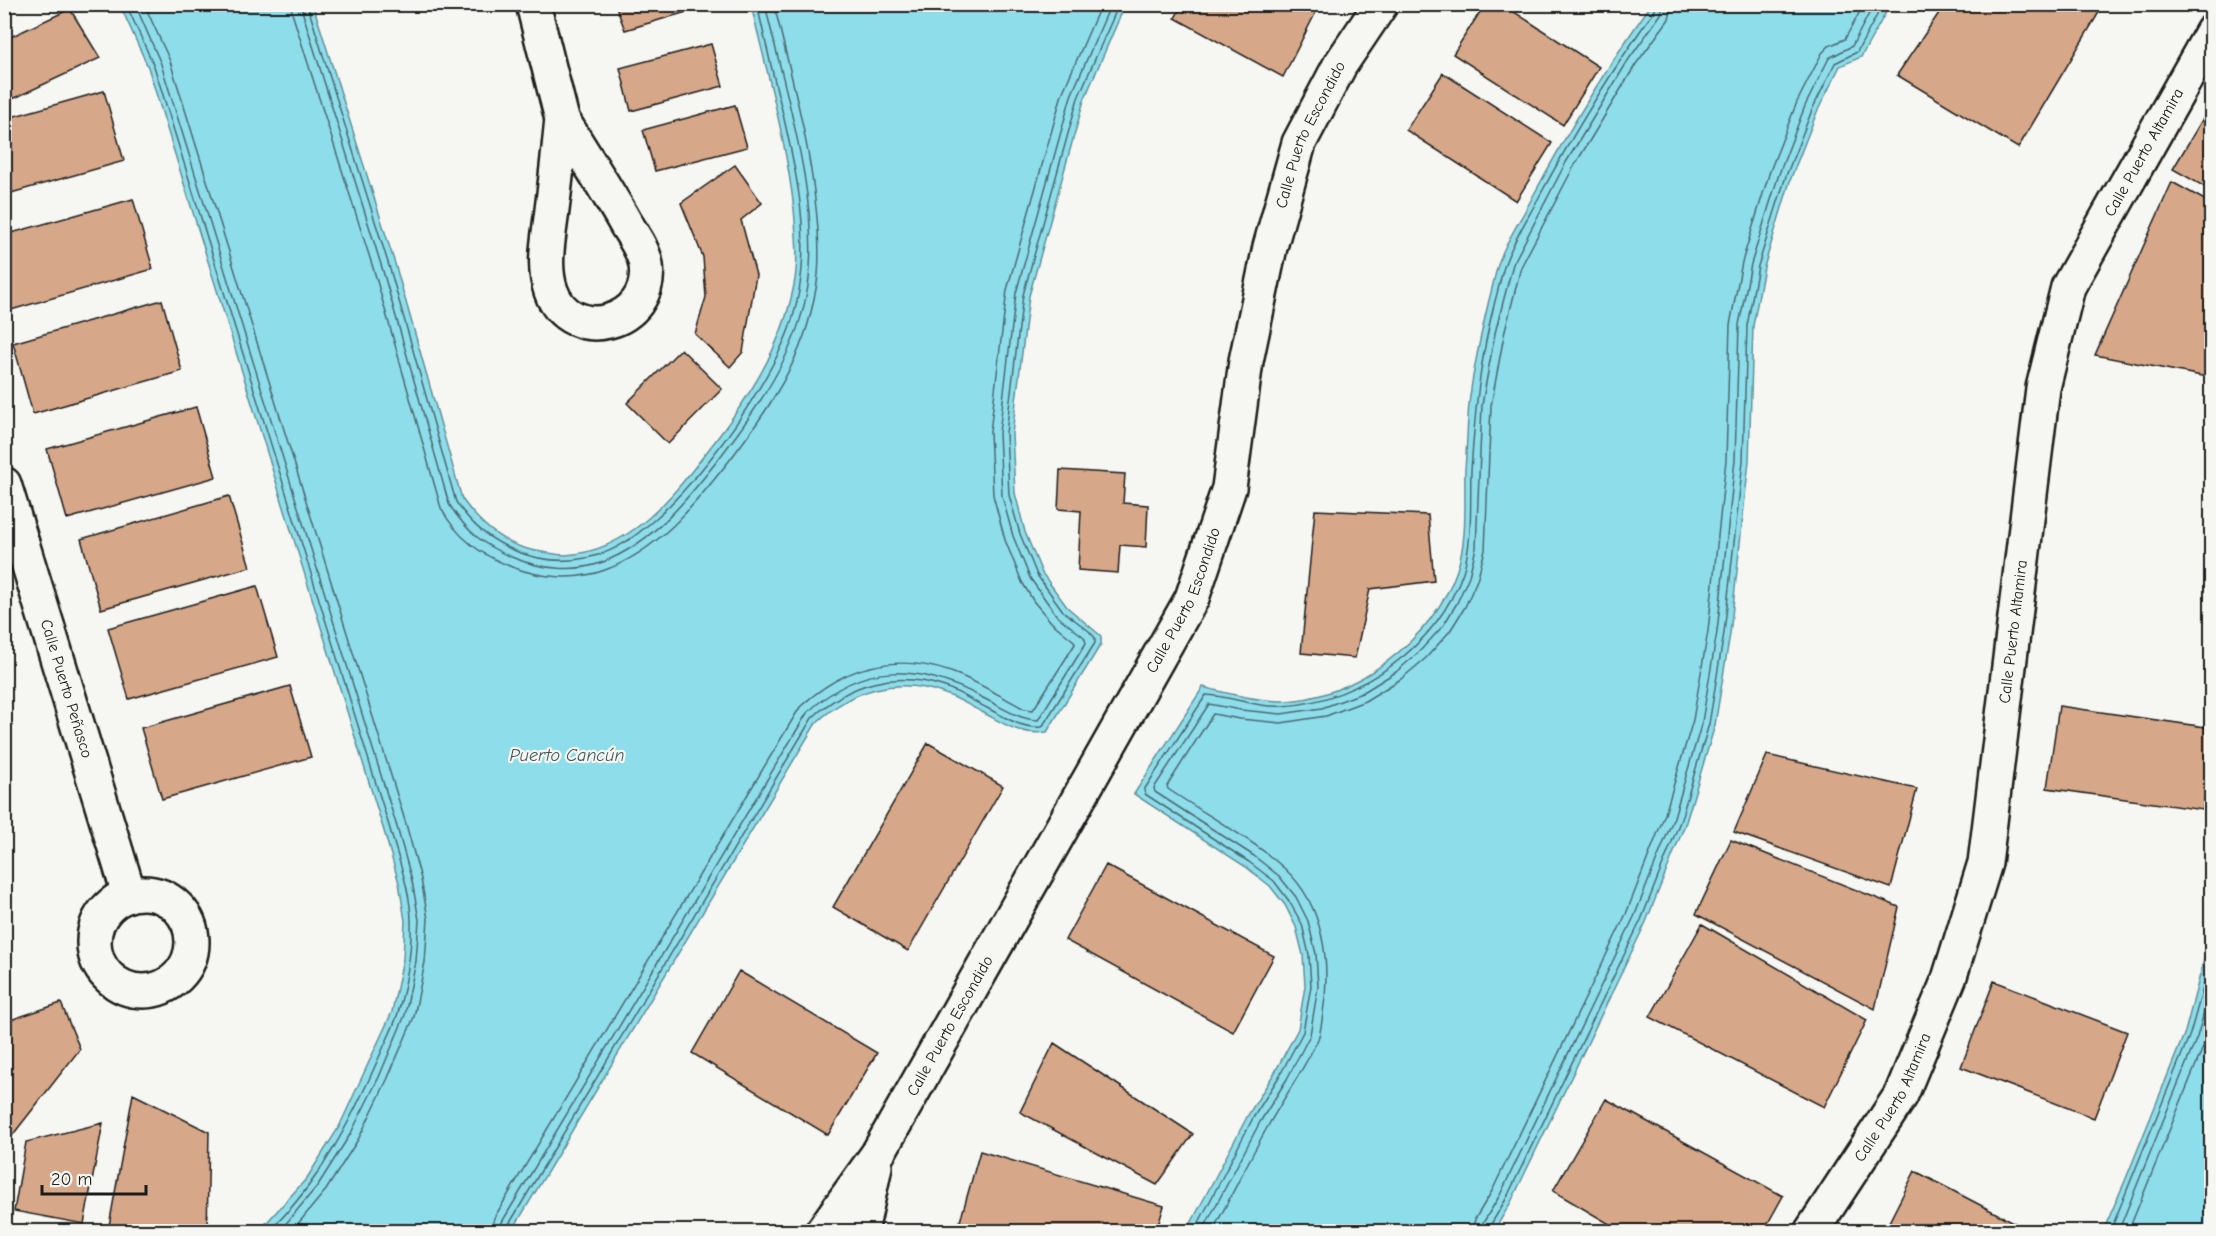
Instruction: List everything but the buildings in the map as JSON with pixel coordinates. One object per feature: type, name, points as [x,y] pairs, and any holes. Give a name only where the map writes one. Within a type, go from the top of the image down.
[{"type":"street","points":[[533,4],[562,119],[614,202],[646,263],[646,280],[642,296],[633,309],[619,319],[604,323],[587,322],[572,316],[559,306],[551,292],[547,260],[562,119]]},
{"type":"street","name":"Calle Puerto Escondido","points":[[822,1232],[877,1155],[1192,598],[1229,488],[1245,361],[1270,247],[1299,143],[1340,65],[1381,4]]},
{"type":"street","name":"Calle Puerto Altamira","points":[[1811,1232],[1901,1095],[1949,979],[1984,862],[2043,388],[2068,286],[2211,32]]},
{"type":"street","name":"Calle Puerto Peñasco","points":[[4,484],[129,894]]},
{"type":"street","name":"Calle Puerto Escondido","points":[[861,1232],[877,1155]]},
{"type":"water","name":"Puerto Cancún","points":[[120,5],[313,5],[396,267],[462,499],[478,519],[507,541],[529,550],[565,555],[588,552],[610,544],[630,533],[665,502],[695,467],[750,392],[772,351],[789,308],[796,276],[797,247],[791,183],[770,81],[751,5],[1125,5],[1084,100],[1029,296],[1012,434],[1015,493],[1025,532],[1042,573],[1067,607],[1101,636],[1101,644],[1047,732],[1021,731],[950,696],[910,686],[893,686],[860,694],[830,711],[816,723],[512,1231],[259,1231],[307,1178],[339,1127],[392,1012],[403,959],[405,921],[399,883],[384,831],[148,67]]},
{"type":"water","points":[[1651,5],[1890,5],[1861,57],[1840,66],[1817,112],[1791,178],[1764,267],[1753,326],[1749,461],[1730,634],[1715,725],[1686,822],[1646,922],[1511,1202],[1494,1231],[1187,1231],[1248,1115],[1298,1029],[1305,986],[1303,955],[1296,927],[1285,905],[1270,886],[1246,867],[1134,794],[1203,687],[1241,696],[1280,701],[1308,698],[1335,690],[1362,678],[1410,642],[1430,620],[1446,595],[1457,570],[1463,545],[1469,404],[1480,339],[1498,264],[1511,236],[1574,124],[1619,51]]},
{"type":"water","points":[[2211,933],[2211,1231],[2103,1231],[2185,1032]]}]
